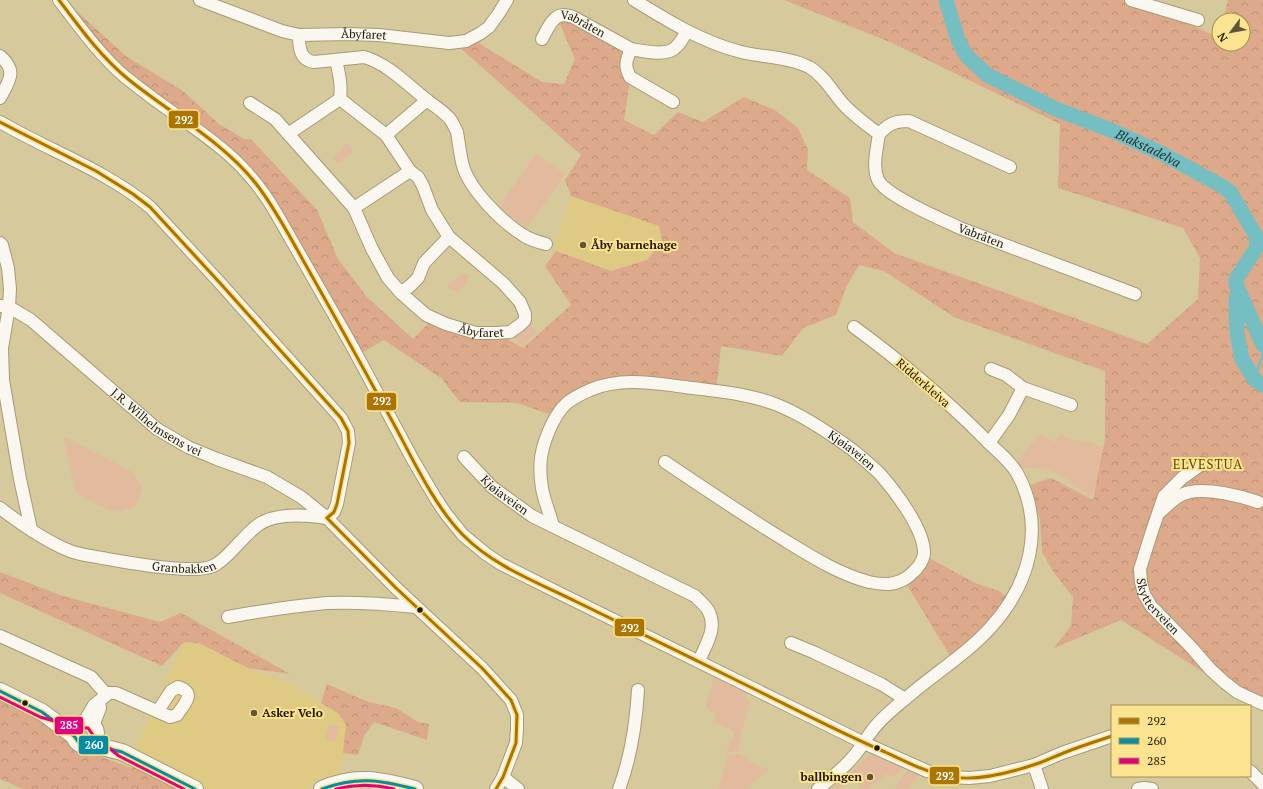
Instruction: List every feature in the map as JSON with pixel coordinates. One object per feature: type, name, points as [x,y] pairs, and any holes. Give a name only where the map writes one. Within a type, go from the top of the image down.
[{"type":"main road","points":[[0,691],[42,712],[86,730],[122,752],[195,789]]},
{"type":"main road","points":[[322,789],[339,782],[365,779],[380,780],[415,789]]},
{"type":"street","points":[[59,0],[101,52],[123,74],[158,103],[203,134],[226,153],[247,173],[264,194],[352,346],[432,492],[446,514],[463,535],[486,554],[501,564],[864,743],[927,771],[952,777],[969,778],[990,776],[1034,765],[1062,753],[1111,736]]},
{"type":"street","name":"Åbyfaret","points":[[200,0],[299,36],[347,34],[379,35],[449,43],[466,41],[489,27],[506,0]]},
{"type":"street","points":[[634,0],[687,32],[712,42],[741,52],[794,62],[808,67],[818,74],[846,106],[879,134],[891,124],[899,121],[909,121],[1010,167]]},
{"type":"street","points":[[1131,0],[1198,20]]},
{"type":"street","name":"Vabråten","points":[[542,39],[551,23],[557,17],[563,15],[573,17],[631,49],[651,52],[671,51],[687,32]]},
{"type":"street","name":"Åbyfaret","points":[[299,36],[301,52],[304,58],[308,61],[314,62],[364,57],[371,59],[390,71],[449,118],[455,127],[463,167],[474,187],[484,200],[502,220],[523,236],[546,244]]},
{"type":"street","points":[[631,49],[626,63],[626,70],[630,77],[673,102]]},
{"type":"street","points":[[0,56],[10,67],[12,73],[11,78],[0,98]]},
{"type":"street","points":[[288,134],[340,99],[340,76],[336,60]]},
{"type":"street","name":"Åbyfaret","points":[[250,103],[275,119],[322,170],[354,208],[372,249],[388,278],[426,315],[432,319],[476,333],[510,332],[520,325],[525,320],[525,314],[520,302],[503,283],[449,237],[432,210],[418,177],[410,171],[386,135],[340,99]]},
{"type":"street","points":[[386,135],[427,100]]},
{"type":"street","points":[[0,122],[107,177],[137,196],[150,207],[220,282],[341,418],[348,431],[349,442],[337,504],[334,512],[327,518]]},
{"type":"street","name":"Vabråten","points":[[879,134],[875,166],[879,181],[891,194],[960,228],[1135,294]]},
{"type":"street","points":[[354,208],[410,171]]},
{"type":"street","points":[[401,292],[418,278],[424,263],[449,237]]},
{"type":"street","points":[[0,243],[8,268],[10,289],[4,306],[2,348],[3,380],[20,479],[31,529]]},
{"type":"street","name":"J.R. Wilhelmsens vei","points":[[4,306],[31,320],[157,429],[188,447],[267,477],[301,497],[327,518],[416,607],[482,668],[511,700],[517,715],[516,743],[503,778],[496,789]]},
{"type":"street","name":"Ridderkleiva","points":[[818,789],[853,758],[879,722],[966,650],[991,627],[1007,606],[1027,566],[1031,549],[1032,530],[1025,491],[1016,473],[1007,460],[923,381],[854,326]]},
{"type":"street","points":[[991,369],[1006,375],[1022,388],[1071,405]]},
{"type":"street","name":"Kjøiaveien","points":[[553,526],[542,489],[540,466],[541,450],[546,435],[556,415],[565,404],[578,395],[597,387],[624,382],[652,383],[732,393],[775,404],[797,414],[854,451],[880,474],[909,512],[917,528],[924,554],[915,570],[900,582],[883,585],[867,582],[841,572],[816,559],[747,517],[665,462]]},
{"type":"street","points":[[989,443],[1009,415],[1022,388]]},
{"type":"street","name":"Kjøiaveien","points":[[464,456],[492,487],[532,516],[695,596],[708,609],[713,622],[712,632],[698,661]]},
{"type":"street","name":"Skytterveien","points":[[1203,464],[1182,478],[1164,496],[1140,569],[1141,582],[1144,594],[1155,611],[1191,647],[1210,669],[1222,681],[1237,692],[1263,704]]},
{"type":"street","points":[[1158,514],[1177,497],[1189,492],[1201,491],[1230,494],[1261,500]]},
{"type":"street","name":"Granbakken","points":[[0,508],[52,543],[71,552],[134,563],[189,569],[206,568],[222,561],[259,524],[276,518],[308,515],[327,518]]},
{"type":"street","points":[[228,617],[329,603],[416,607]]},
{"type":"street","points":[[0,636],[91,677],[103,698]]},
{"type":"street","points":[[791,643],[882,684],[905,699]]},
{"type":"street","points":[[619,789],[629,758],[635,732],[638,690]]},
{"type":"street","points":[[86,730],[100,708],[103,698],[112,692],[158,711]]},
{"type":"street","points":[[1034,765],[1042,789]]},
{"type":"street","points":[[1251,772],[1263,784]]},
{"type":"street","points":[[503,778],[518,789]]},
{"type":"street","points":[[1138,789],[1152,789]]},
{"type":"shaded area","points":[[348,143],[353,152],[338,164],[333,157]]},
{"type":"shaded area","points":[[536,154],[565,174],[527,228],[498,208]]},
{"type":"shaded area","points":[[571,196],[659,226],[662,240],[647,260],[611,271],[554,250]]},
{"type":"shaded area","points":[[461,274],[470,275],[464,286],[457,292],[447,286]]},
{"type":"shaded area","points":[[527,321],[537,331],[523,346],[512,336]]},
{"type":"shaded area","points":[[1061,433],[1069,439],[1093,442],[1113,456],[1091,497],[1068,481],[1069,479],[1044,468],[1018,469],[1015,464],[1040,434],[1055,442]]},
{"type":"shaded area","points":[[63,436],[132,472],[142,488],[136,506],[118,512],[105,508],[75,492]]},
{"type":"shaded area","points":[[184,642],[199,643],[248,668],[292,684],[338,713],[346,724],[343,753],[338,775],[307,789],[207,789],[133,753]]},
{"type":"shaded area","points":[[715,674],[750,692],[745,696],[749,705],[741,734],[739,751],[726,753],[735,732],[713,722],[716,714],[710,711],[706,705]]},
{"type":"shaded area","points":[[329,724],[339,727],[336,742],[325,739]]},
{"type":"shaded area","points":[[873,752],[902,765],[898,773],[893,777],[886,774],[868,789],[862,789],[854,780],[847,781],[837,789],[832,789]]},
{"type":"shaded area","points":[[739,754],[757,766],[769,769],[747,789],[719,789],[728,755]]},
{"type":"shaded area","points":[[914,768],[921,771],[908,789],[895,789],[905,774]]},
{"type":"green space","points":[[784,0],[1135,0],[1211,34],[1211,52],[1251,52],[1251,12],[1225,12],[1228,0],[1263,0],[1263,712],[1121,620],[1054,648],[1071,626],[1073,597],[1054,573],[1042,552],[1040,520],[1030,485],[1051,478],[1093,500],[1105,439],[1105,371],[954,317],[884,271],[859,265],[846,287],[836,315],[803,328],[782,356],[721,346],[717,385],[630,376],[592,385],[572,393],[549,414],[517,403],[460,402],[441,378],[384,340],[358,355],[254,175],[144,87],[105,49],[71,6],[127,57],[183,91],[219,124],[244,139],[251,139],[317,210],[338,259],[367,297],[413,339],[430,322],[502,336],[523,348],[571,305],[545,266],[556,251],[611,271],[647,260],[662,240],[659,226],[571,196],[565,180],[581,155],[458,46],[477,42],[542,82],[564,84],[575,59],[560,24],[568,20],[626,50],[630,80],[624,120],[654,135],[678,112],[703,122],[744,97],[775,110],[798,128],[808,150],[807,170],[850,198],[853,222],[894,253],[1147,344],[1198,299],[1200,258],[1183,228],[1058,188],[1060,124],[890,42]]},
{"type":"green space","points":[[929,558],[975,583],[999,591],[1008,598],[980,629],[951,657],[905,582],[913,577]]},
{"type":"green space","points":[[0,572],[63,596],[160,622],[181,613],[290,674],[248,668],[199,643],[184,642],[162,666],[0,593]]},
{"type":"green space","points":[[327,684],[368,702],[396,708],[418,722],[429,724],[427,740],[374,722],[364,736],[358,755],[343,753],[346,724],[338,713],[321,703]]},
{"type":"green space","points":[[0,697],[51,726],[77,753],[99,756],[131,768],[137,764],[186,789],[23,789],[0,779]]},
{"type":"waterway","name":"Blakstadelva","points":[[946,0],[958,40],[966,55],[987,75],[1056,109],[1113,131],[1161,153],[1222,186],[1231,193],[1256,236],[1257,247],[1236,279],[1236,284],[1263,345]]},
{"type":"waterway","points":[[1238,291],[1236,300],[1237,333],[1242,359],[1255,380],[1263,385]]},
{"type":"waterway","points":[[1255,380],[1263,352]]},
{"type":"transit line","name":"292","points":[[59,0],[91,42],[118,70],[144,92],[213,141],[229,155],[257,185],[290,237],[418,470],[435,498],[453,524],[463,535],[488,556],[532,581],[831,727],[934,773],[961,778],[982,777],[1003,773],[1037,764],[1111,736]]},
{"type":"transit line","name":"292","points":[[0,122],[96,171],[133,194],[150,207],[341,418],[348,431],[349,443],[337,504],[334,512],[327,518],[396,588],[482,668],[511,700],[517,715],[516,743],[503,777],[496,789]]},
{"type":"transit line","name":"260","points":[[0,691],[42,712],[74,736],[80,744],[90,744],[122,752],[195,789]]},
{"type":"transit line","name":"285","points":[[0,697],[40,717],[79,728],[88,728],[93,735],[119,756],[184,789]]},
{"type":"transit line","name":"260","points":[[322,789],[346,782],[358,781],[391,783],[415,789]]},
{"type":"transit line","name":"285","points":[[336,789],[365,785],[394,789]]},
{"type":"place","name":"Åby barnehage","points":[[583,245]]},
{"type":"place","name":"Asker Velo","points":[[254,713]]},
{"type":"place","name":"ballbingen","points":[[870,777]]},
{"type":"district","name":"ELVESTUA","points":[[1208,464]]}]
